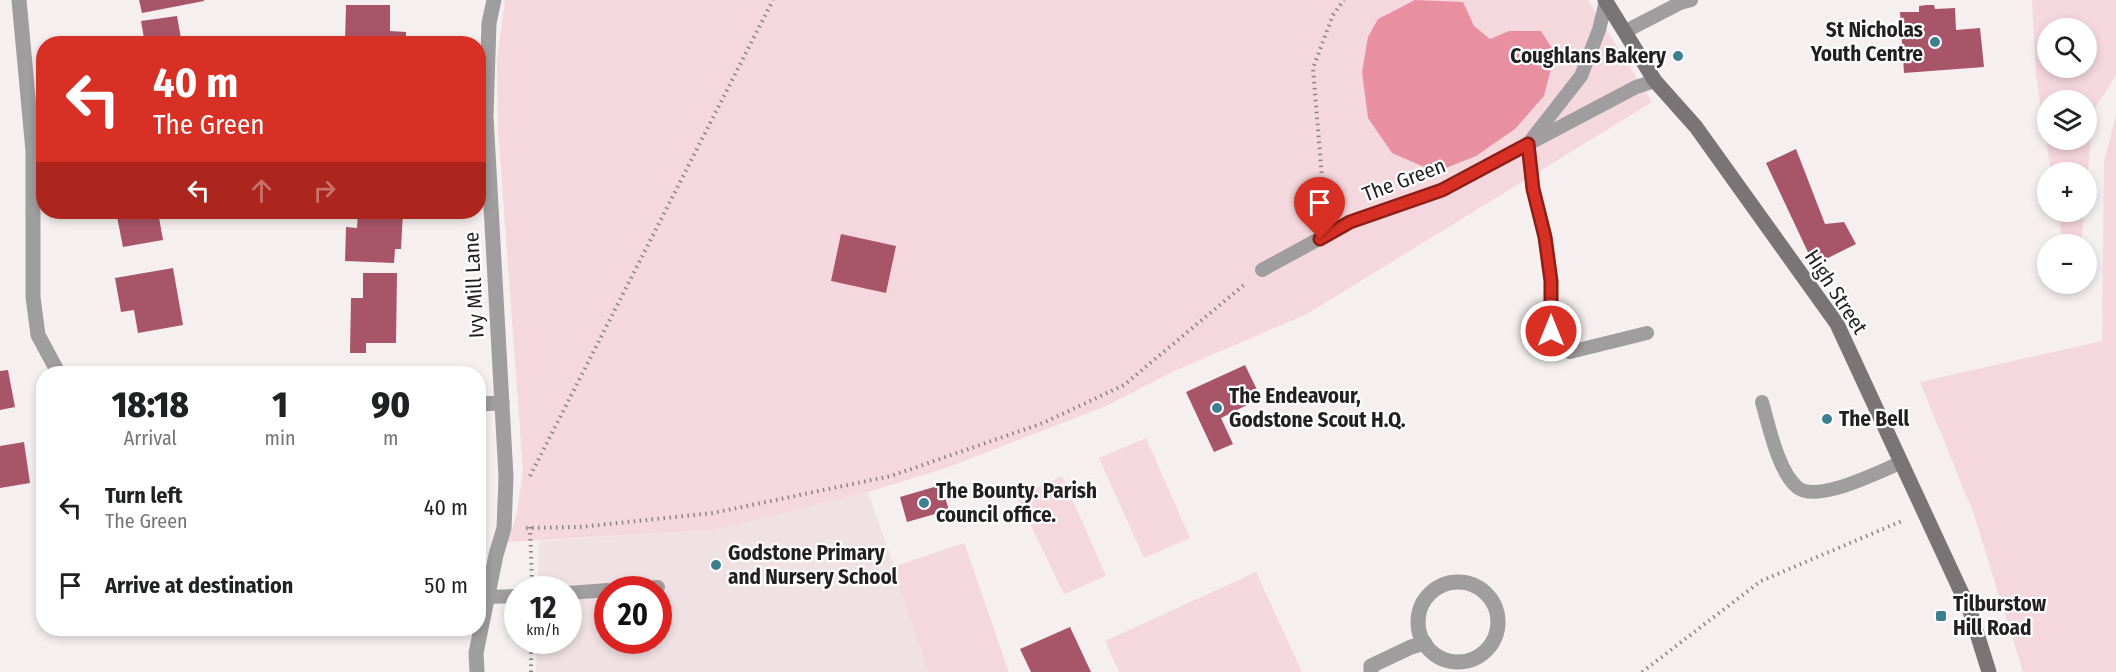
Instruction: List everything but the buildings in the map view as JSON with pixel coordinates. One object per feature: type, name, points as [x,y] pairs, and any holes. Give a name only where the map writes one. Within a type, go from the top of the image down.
[{"type":"main road","name":"High Street","points":[[1605,0],[1655,81],[1696,127],[1837,324],[1970,611],[1989,672]]},
{"type":"street","points":[[19,0],[33,151],[33,297],[38,335],[55,366]]},
{"type":"street","name":"Ivy Mill Lane","points":[[486,602],[504,528],[506,477],[486,116],[489,23],[494,0]]},
{"type":"street","points":[[486,404],[502,403]]},
{"type":"street","points":[[1458,582],[1474,585],[1487,593],[1495,607],[1498,622],[1495,637],[1487,650],[1474,659],[1458,662],[1443,659],[1430,650],[1425,643],[1421,637],[1418,622],[1421,607],[1430,593],[1443,585],[1458,582]]},
{"type":"street","name":"Ivy Mill Lane","points":[[477,672],[476,653],[479,636]]},
{"type":"street","points":[[1371,672],[1371,666],[1411,647],[1425,643]]},
{"type":"lane","name":"The Green","points":[[1528,144],[1581,76],[1599,30],[1605,0]]},
{"type":"lane","points":[[1626,31],[1680,3],[1691,0]]},
{"type":"lane","name":"The Green","points":[[1262,270],[1350,222],[1442,190],[1636,87],[1655,81]]},
{"type":"lane","points":[[1528,144],[1533,189],[1545,237],[1551,281],[1551,331],[1558,347],[1570,351],[1647,333]]},
{"type":"lane","points":[[1762,402],[1780,460],[1789,478],[1798,489],[1813,493],[1831,490],[1900,463]]},
{"type":"lane","points":[[487,597],[504,596]]},
{"type":"path","points":[[526,486],[773,0]]},
{"type":"path","points":[[1322,179],[1313,68],[1333,15],[1344,0]]},
{"type":"path","points":[[504,528],[580,527],[713,513],[891,476],[1043,423],[1124,385],[1262,270]]},
{"type":"path","points":[[1642,672],[1761,581],[1923,512]]},
{"type":"path","points":[[530,527],[532,576]]},
{"type":"path","points":[[531,654],[531,672]]},
{"type":"shaded area","points":[[505,0],[1588,0],[1652,102],[1307,314],[1174,371],[1106,406],[946,468],[868,492],[713,530],[508,542],[517,513],[523,471],[498,129],[497,58]]},
{"type":"shaded area","points":[[1415,0],[1463,2],[1474,26],[1490,39],[1509,31],[1541,31],[1555,53],[1544,96],[1515,129],[1476,156],[1436,172],[1392,153],[1368,118],[1362,72],[1368,37],[1378,19]]},
{"type":"shaded area","points":[[2032,0],[2116,0],[2116,75],[2097,105],[2097,90],[2038,90],[2036,76]]},
{"type":"shaded area","points":[[2116,116],[2116,672],[2023,672],[1973,512],[1920,382],[2102,341],[2104,160]]},
{"type":"shaded area","points":[[2048,150],[2090,150],[2089,162],[2049,162]]},
{"type":"shaded area","points":[[2060,222],[2083,222],[2082,234],[2061,234]]},
{"type":"shaded area","points":[[1146,438],[1190,538],[1144,558],[1099,458]]},
{"type":"shaded area","points":[[1062,476],[1106,576],[1064,594],[1017,497]]},
{"type":"shaded area","name":"Godstone Primary and Nursery School","points":[[868,492],[931,672],[536,672],[537,654],[582,654],[582,576],[538,576],[539,541],[712,530]]},
{"type":"shaded area","points":[[964,543],[1009,672],[929,672],[893,567]]},
{"type":"shaded area","points":[[1256,572],[1302,672],[1119,672],[1105,641]]},
{"type":"place","name":"St Nicholas Youth Centre","points":[[1935,42]]},
{"type":"place","name":"Coughlans Bakery","points":[[1678,56]]},
{"type":"place","name":"The Endeavour, Godstone Scout H.Q.","points":[[1217,408]]},
{"type":"place","name":"The Bell","points":[[1827,419]]},
{"type":"place","name":"The Bounty. Parish council office.","points":[[924,503]]},
{"type":"place","name":"Godstone Primary and Nursery School","points":[[716,565]]},
{"type":"place","name":"Tilburstow Hill Road","points":[[1941,616]]},
{"type":"route","points":[[1320,239],[1350,222],[1442,190],[1528,144],[1533,189],[1545,237],[1551,281],[1551,331]]}]
